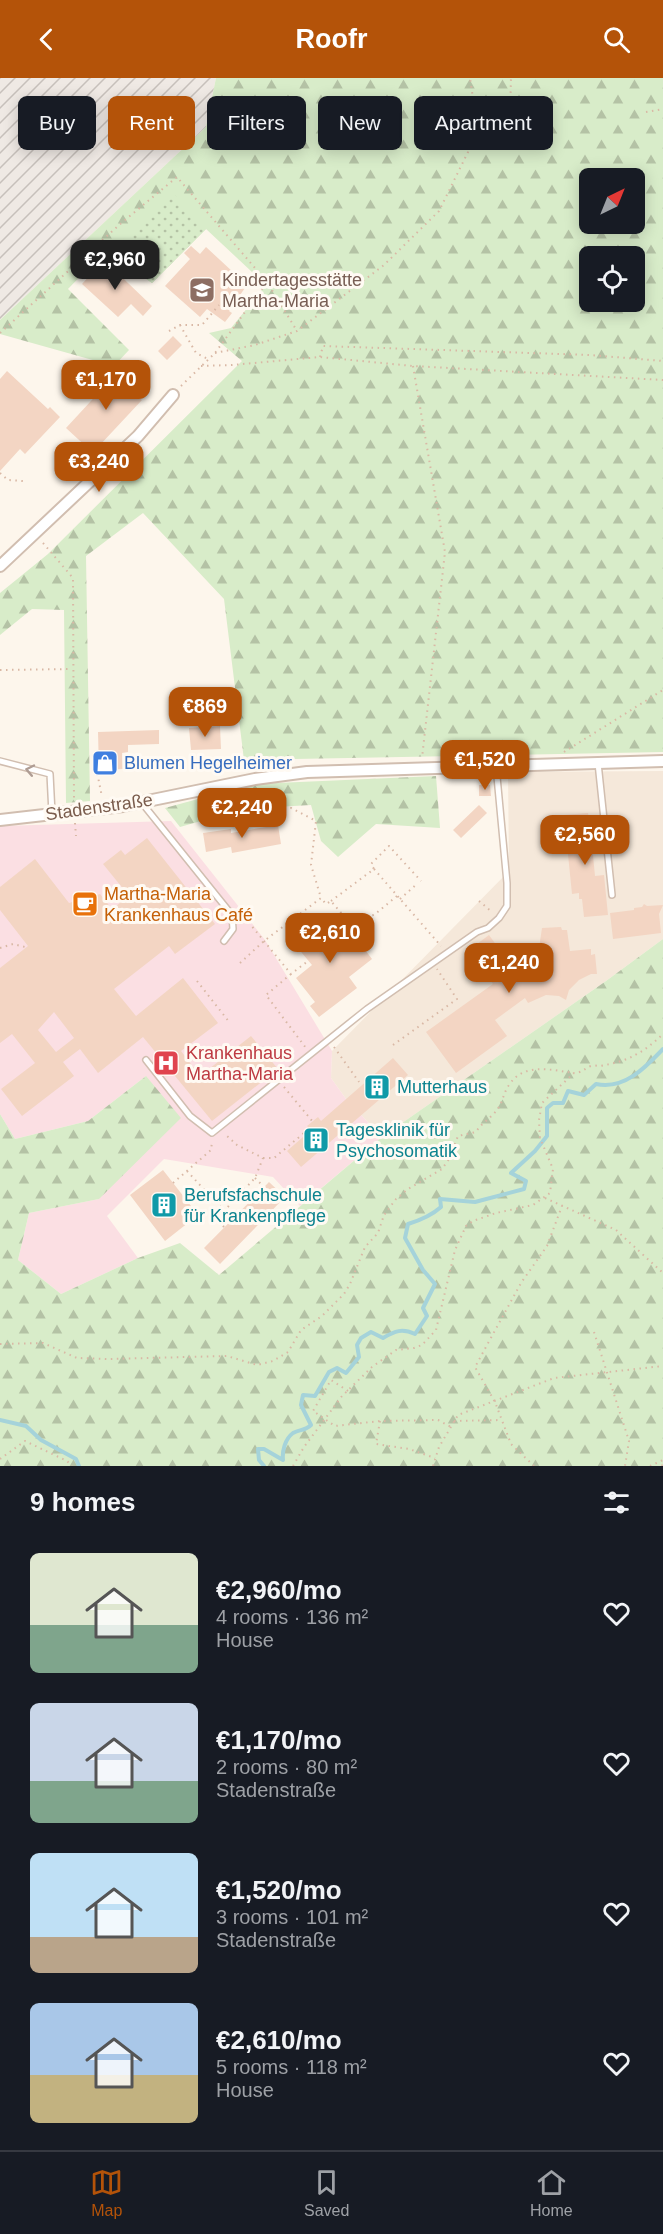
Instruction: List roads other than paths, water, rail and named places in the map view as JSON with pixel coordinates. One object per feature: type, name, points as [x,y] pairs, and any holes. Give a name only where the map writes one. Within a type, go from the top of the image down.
[{"type":"street","points":[[0,566],[138,436],[173,395]]},
{"type":"street","name":"Stadenstraße","points":[[0,820],[104,809],[255,778],[307,772],[663,761]]},
{"type":"lane","points":[[0,761],[50,774],[52,814]]},
{"type":"lane","points":[[598,763],[612,895]]},
{"type":"lane","points":[[146,1060],[190,1116],[212,1133],[367,1009],[477,932],[488,928],[507,906],[496,765]]},
{"type":"lane","points":[[141,802],[232,915],[233,929],[224,941]]},
{"type":"waterway","points":[[264,1466],[259,1460],[258,1449],[264,1449],[283,1460],[288,1438],[293,1433],[311,1425],[301,1405],[303,1395],[315,1396],[329,1372],[337,1368],[346,1373],[359,1357],[357,1345],[361,1338],[371,1332],[383,1338],[399,1331],[415,1334],[427,1316],[423,1308],[435,1284],[423,1270],[405,1238],[408,1224],[426,1217],[441,1207],[440,1199],[475,1202],[524,1189],[526,1181],[511,1173],[535,1151],[547,1136],[547,1108],[553,1103],[563,1103],[568,1091],[584,1095],[596,1084],[616,1084],[625,1081],[641,1070],[663,1049]]},
{"type":"waterway","points":[[0,1420],[26,1426],[41,1440],[76,1459],[79,1466]]},
{"type":"place","name":"Kindertagesstätte Martha-Maria","points":[[202,290]]},
{"type":"place","name":"Blumen Hegelheimer","points":[[105,763]]},
{"type":"place","name":"Martha-Maria Krankenhaus Café","points":[[85,904]]},
{"type":"place","name":"Krankenhaus Martha-Maria","points":[[166,1063]]},
{"type":"place","name":"Mutterhaus","points":[[377,1087]]},
{"type":"place","name":"Tagesklinik für Psychosomatik","points":[[316,1140]]},
{"type":"place","name":"Berufsfachschule für Krankenpflege","points":[[164,1205]]}]
